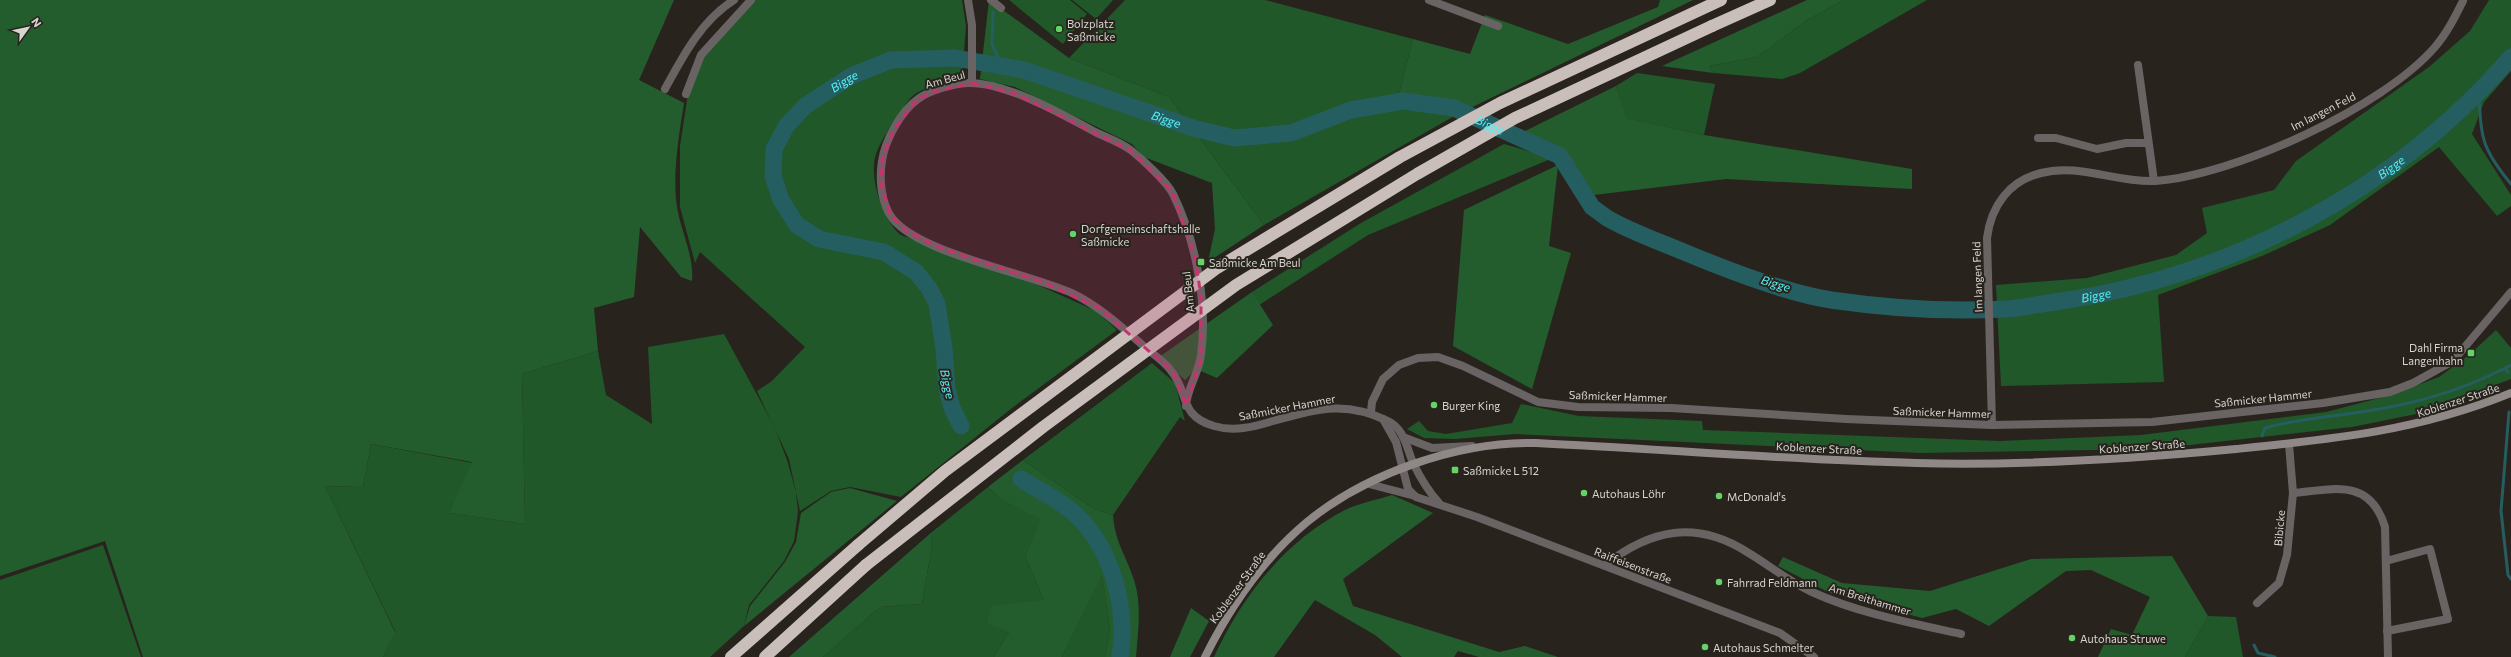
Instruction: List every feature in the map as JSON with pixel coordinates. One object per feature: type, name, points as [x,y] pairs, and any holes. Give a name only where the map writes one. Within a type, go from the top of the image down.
[{"type":"highway","points":[[731,657],[858,545],[945,471],[1217,268],[1400,157],[1500,103],[1721,0]]},
{"type":"highway","points":[[765,657],[866,566],[1139,354],[1236,285],[1317,234],[1515,118],[1770,0]]},
{"type":"main road","name":"Koblenzer Straße","points":[[1205,657],[1220,627],[1249,586],[1276,552],[1308,522],[1369,484],[1414,465],[1477,446],[1513,442],[1924,463],[2037,463],[2143,458],[2289,444],[2374,433],[2425,423],[2511,394]]},
{"type":"street","points":[[665,89],[696,36],[714,15],[734,0]]},
{"type":"street","points":[[686,94],[701,55],[752,0]]},
{"type":"street","points":[[968,0],[972,25],[972,83]]},
{"type":"street","points":[[991,0],[1001,8]]},
{"type":"street","points":[[1429,0],[1498,26]]},
{"type":"street","name":"Im langen Feld","points":[[1992,425],[1987,238],[1990,218],[1998,204],[2016,185],[2034,175],[2061,170],[2154,181],[2186,176],[2256,155],[2352,110],[2386,88],[2426,57],[2444,35],[2463,0]]},
{"type":"street","points":[[2138,65],[2154,181]]},
{"type":"street","name":"Am Beul","points":[[972,83],[1014,93],[1130,150],[1172,191],[1196,256],[1201,297],[1203,334],[1201,360],[1187,396],[1188,408],[1173,372],[1099,308],[1040,281],[940,248],[906,231],[890,215],[881,184],[882,159],[893,131],[917,99],[935,91],[972,83]]},
{"type":"street","points":[[2038,138],[2056,138],[2097,149],[2126,143],[2148,143]]},
{"type":"street","name":"Saßmicker Hammer","points":[[1371,412],[1372,402],[1383,379],[1399,365],[1418,358],[1438,357],[1463,366],[1538,402],[1578,408],[1671,408],[1846,419],[1992,425],[2152,422],[2323,403],[2390,392],[2438,371],[2453,361],[2511,292]]},
{"type":"street","name":"Saßmicker Hammer","points":[[1188,408],[1203,422],[1226,429],[1247,428],[1325,409],[1355,408],[1371,412],[1383,420],[1391,422],[1403,437],[1414,465]]},
{"type":"street","name":"Saßmicker Hammer","points":[[1383,420],[1396,442],[1403,469]]},
{"type":"street","name":"Saßmicker Hammer","points":[[1403,437],[1432,448],[1477,446]]},
{"type":"street","name":"Bibicke","points":[[2257,603],[2279,583],[2287,554],[2293,493],[2289,444]]},
{"type":"street","name":"Raiffeisenstraße","points":[[1414,465],[1428,491],[1440,503]]},
{"type":"street","points":[[1403,469],[1408,489],[1416,497]]},
{"type":"street","name":"Raiffeisenstraße","points":[[1369,484],[1416,497],[1426,502],[1440,503],[1780,633],[1814,657]]},
{"type":"street","points":[[2293,493],[2348,489],[2360,492],[2370,498],[2380,511],[2385,527],[2388,657]]},
{"type":"street","name":"Am Breithammer","points":[[1605,565],[1624,550],[1646,539],[1671,532],[1694,532],[1718,537],[1735,545],[1782,576],[1818,594],[1851,606],[1961,634]]},
{"type":"street","points":[[2386,561],[2430,549],[2448,619],[2387,631]]},
{"type":"highlighted area","points":[[972,83],[1014,93],[1130,150],[1172,191],[1195,256],[1201,297],[1201,360],[1186,406],[1173,372],[1099,308],[1040,281],[940,248],[906,231],[890,215],[886,206],[881,184],[882,159],[893,131],[917,99],[935,91]]},
{"type":"green space","points":[[0,0],[674,0],[639,80],[684,103],[675,181],[677,207],[691,262],[692,281],[681,277],[640,227],[634,297],[594,308],[598,351],[522,374],[525,524],[449,513],[472,462],[371,444],[363,487],[325,486],[395,632],[383,657],[143,657],[105,541],[0,576]]},
{"type":"green space","points":[[754,0],[962,0],[966,26],[962,77],[951,82],[925,89],[914,95],[908,101],[886,134],[876,154],[874,174],[876,186],[888,220],[901,235],[1038,285],[1096,311],[1117,330],[1012,408],[901,497],[850,487],[831,491],[800,511],[789,459],[757,391],[772,381],[805,347],[700,252],[695,263],[680,207],[680,146],[688,94],[702,56]]},
{"type":"green space","points":[[989,0],[1069,58],[1169,97],[1264,225],[1208,262],[1215,229],[1212,183],[1144,157],[1132,144],[1015,87],[980,79]]},
{"type":"green space","name":"Bolzplatz Saßmicke","points":[[1009,0],[1070,0],[1087,14],[1063,44]]},
{"type":"green space","points":[[1072,0],[1113,0],[1096,19]]},
{"type":"green space","points":[[1125,0],[1265,0],[1413,39],[1398,98],[1456,115],[1264,225],[1169,97],[1069,58]]},
{"type":"green space","points":[[1660,0],[1693,0],[1456,115],[1398,98],[1413,39],[1470,54],[1485,15],[1568,44],[1658,7]]},
{"type":"green space","points":[[1807,0],[1844,0],[1807,20],[1757,57],[1709,66],[1713,73],[1662,66]]},
{"type":"green space","points":[[1844,0],[1927,0],[1800,73],[1782,79],[1713,73],[1709,66],[1757,57],[1807,20]]},
{"type":"green space","points":[[2489,0],[2511,0],[2511,71],[2484,102],[2472,134],[2511,195],[2511,206],[2497,216],[2439,147],[2330,225],[2262,256],[2158,295],[2164,382],[2001,386],[1996,285],[2087,278],[2176,255],[2207,233],[2202,208],[2274,190],[2296,161],[2429,67],[2470,31]]},
{"type":"green space","points":[[1637,73],[1715,84],[1704,135],[1625,118],[1616,86]]},
{"type":"green space","points":[[1616,86],[1626,118],[1704,135],[1912,169],[1912,189],[1726,179],[1594,195],[1565,153],[1517,135]]},
{"type":"green space","points":[[1504,144],[1553,158],[1368,235],[1259,305],[1252,292],[1361,223]]},
{"type":"green space","points":[[1558,165],[1549,246],[1571,253],[1532,389],[1453,346],[1464,210]]},
{"type":"green space","points":[[1252,292],[1273,325],[1217,378],[1196,369],[1185,380],[1159,357]]},
{"type":"green space","points":[[2496,330],[2511,348],[2511,379],[2421,413],[2352,427],[2154,449],[1921,453],[1515,434],[1455,439],[1424,438],[1407,429],[1419,421],[1428,431],[1446,434],[1512,423],[1521,404],[1579,416],[1702,421],[1703,430],[2000,441],[2141,435],[2326,412],[2391,395],[2439,377],[2469,355]]},
{"type":"green space","points":[[724,334],[774,426],[787,460],[796,492],[798,512],[794,541],[784,561],[749,605],[744,626],[710,657],[383,657],[395,631],[325,486],[363,487],[371,444],[473,463],[449,513],[525,524],[522,374],[598,351],[606,395],[652,424],[648,347]]},
{"type":"green space","points":[[1152,363],[1175,383],[1185,421],[1180,417],[1113,515],[1094,509],[1023,460]]},
{"type":"green space","points":[[1023,460],[1094,509],[1113,515],[1118,541],[1131,571],[1138,599],[1139,618],[1136,657],[1105,657],[1110,629],[1102,575],[1062,657],[994,657],[1009,632],[987,623],[991,606],[1044,600],[1025,556],[1041,520],[1000,499],[988,487]]},
{"type":"green space","points":[[988,487],[1000,499],[1042,520],[1025,556],[1044,600],[1009,632],[994,657],[823,657],[880,607],[922,604],[931,551],[932,532]]},
{"type":"green space","points":[[850,488],[897,501],[744,626],[750,606],[785,562],[796,542],[801,513],[831,492]]},
{"type":"green space","points":[[1392,495],[1433,513],[1343,579],[1353,606],[1499,652],[1525,646],[1558,657],[1479,657],[1458,651],[1454,657],[1402,657],[1375,635],[1315,600],[1274,657],[1214,657],[1225,634],[1252,592],[1268,572],[1303,537],[1345,510],[1362,503]]},
{"type":"green space","points":[[932,532],[931,551],[922,604],[880,607],[823,657],[789,657]]},
{"type":"green space","points":[[103,545],[141,657],[0,657],[0,580]]},
{"type":"green space","points":[[2172,556],[2208,616],[2185,657],[2098,657],[2111,629],[2132,635],[2150,597],[2091,570],[2066,571],[1989,626],[1956,609],[1922,618],[1830,593],[1778,566],[1783,557],[1842,583],[1930,591],[2031,559]]},
{"type":"green space","points":[[1102,574],[1110,629],[1105,657],[1062,657]]},
{"type":"green space","points":[[1191,608],[1209,621],[1190,657],[1170,657]]},
{"type":"green space","points":[[2208,616],[2236,617],[2243,657],[2185,657]]},
{"type":"waterway","points":[[993,12],[992,44],[998,57],[997,65]]},
{"type":"waterway","name":"Bigge","points":[[961,426],[952,408],[947,389],[944,348],[937,304],[929,288],[916,272],[884,252],[819,239],[797,225],[781,200],[773,176],[774,149],[787,125],[805,106],[851,76],[891,60],[955,58],[1024,70],[1193,128],[1234,138],[1291,133],[1351,110],[1403,101],[1454,108],[1560,156],[1592,207],[1607,218],[1635,232],[1719,266],[1795,292],[1831,300],[1941,310],[1985,310],[2018,308],[2120,290],[2184,272],[2246,249],[2305,220],[2362,187],[2415,148],[2465,105],[2511,57]]},
{"type":"waterway","points":[[2479,94],[2482,133],[2485,143],[2494,162],[2511,184]]},
{"type":"waterway","points":[[2508,372],[2505,368],[2511,365]]},
{"type":"waterway","points":[[2262,436],[2265,428],[2277,425],[2301,420],[2379,409],[2435,396],[2471,384],[2505,368]]},
{"type":"waterway","points":[[2509,412],[2501,511],[2508,575],[2511,579]]},
{"type":"waterway","name":"Bigge","points":[[1021,479],[1069,509],[1088,528],[1099,544],[1108,561],[1119,599],[1122,619],[1120,657]]},
{"type":"waterway","points":[[2254,645],[2258,653],[2275,657]]},
{"type":"place","name":"Bolzplatz Saßmicke","points":[[1059,29]]},
{"type":"place","name":"Dorfgemeinschaftshalle Saßmicke","points":[[1073,234]]},
{"type":"place","name":"Saßmicke Am Beul","points":[[1201,262]]},
{"type":"place","name":"Dahl Firma Langenhahn","points":[[2471,353]]},
{"type":"place","name":"Burger King","points":[[1434,405]]},
{"type":"place","name":"Saßmicke L 512","points":[[1455,470]]},
{"type":"place","name":"Autohaus Löhr","points":[[1584,493]]},
{"type":"place","name":"McDonald's","points":[[1719,496]]},
{"type":"place","name":"Fahrrad Feldmann","points":[[1719,582]]},
{"type":"place","name":"Autohaus Struwe","points":[[2072,638]]},
{"type":"place","name":"Autohaus Schmelter","points":[[1705,647]]}]
